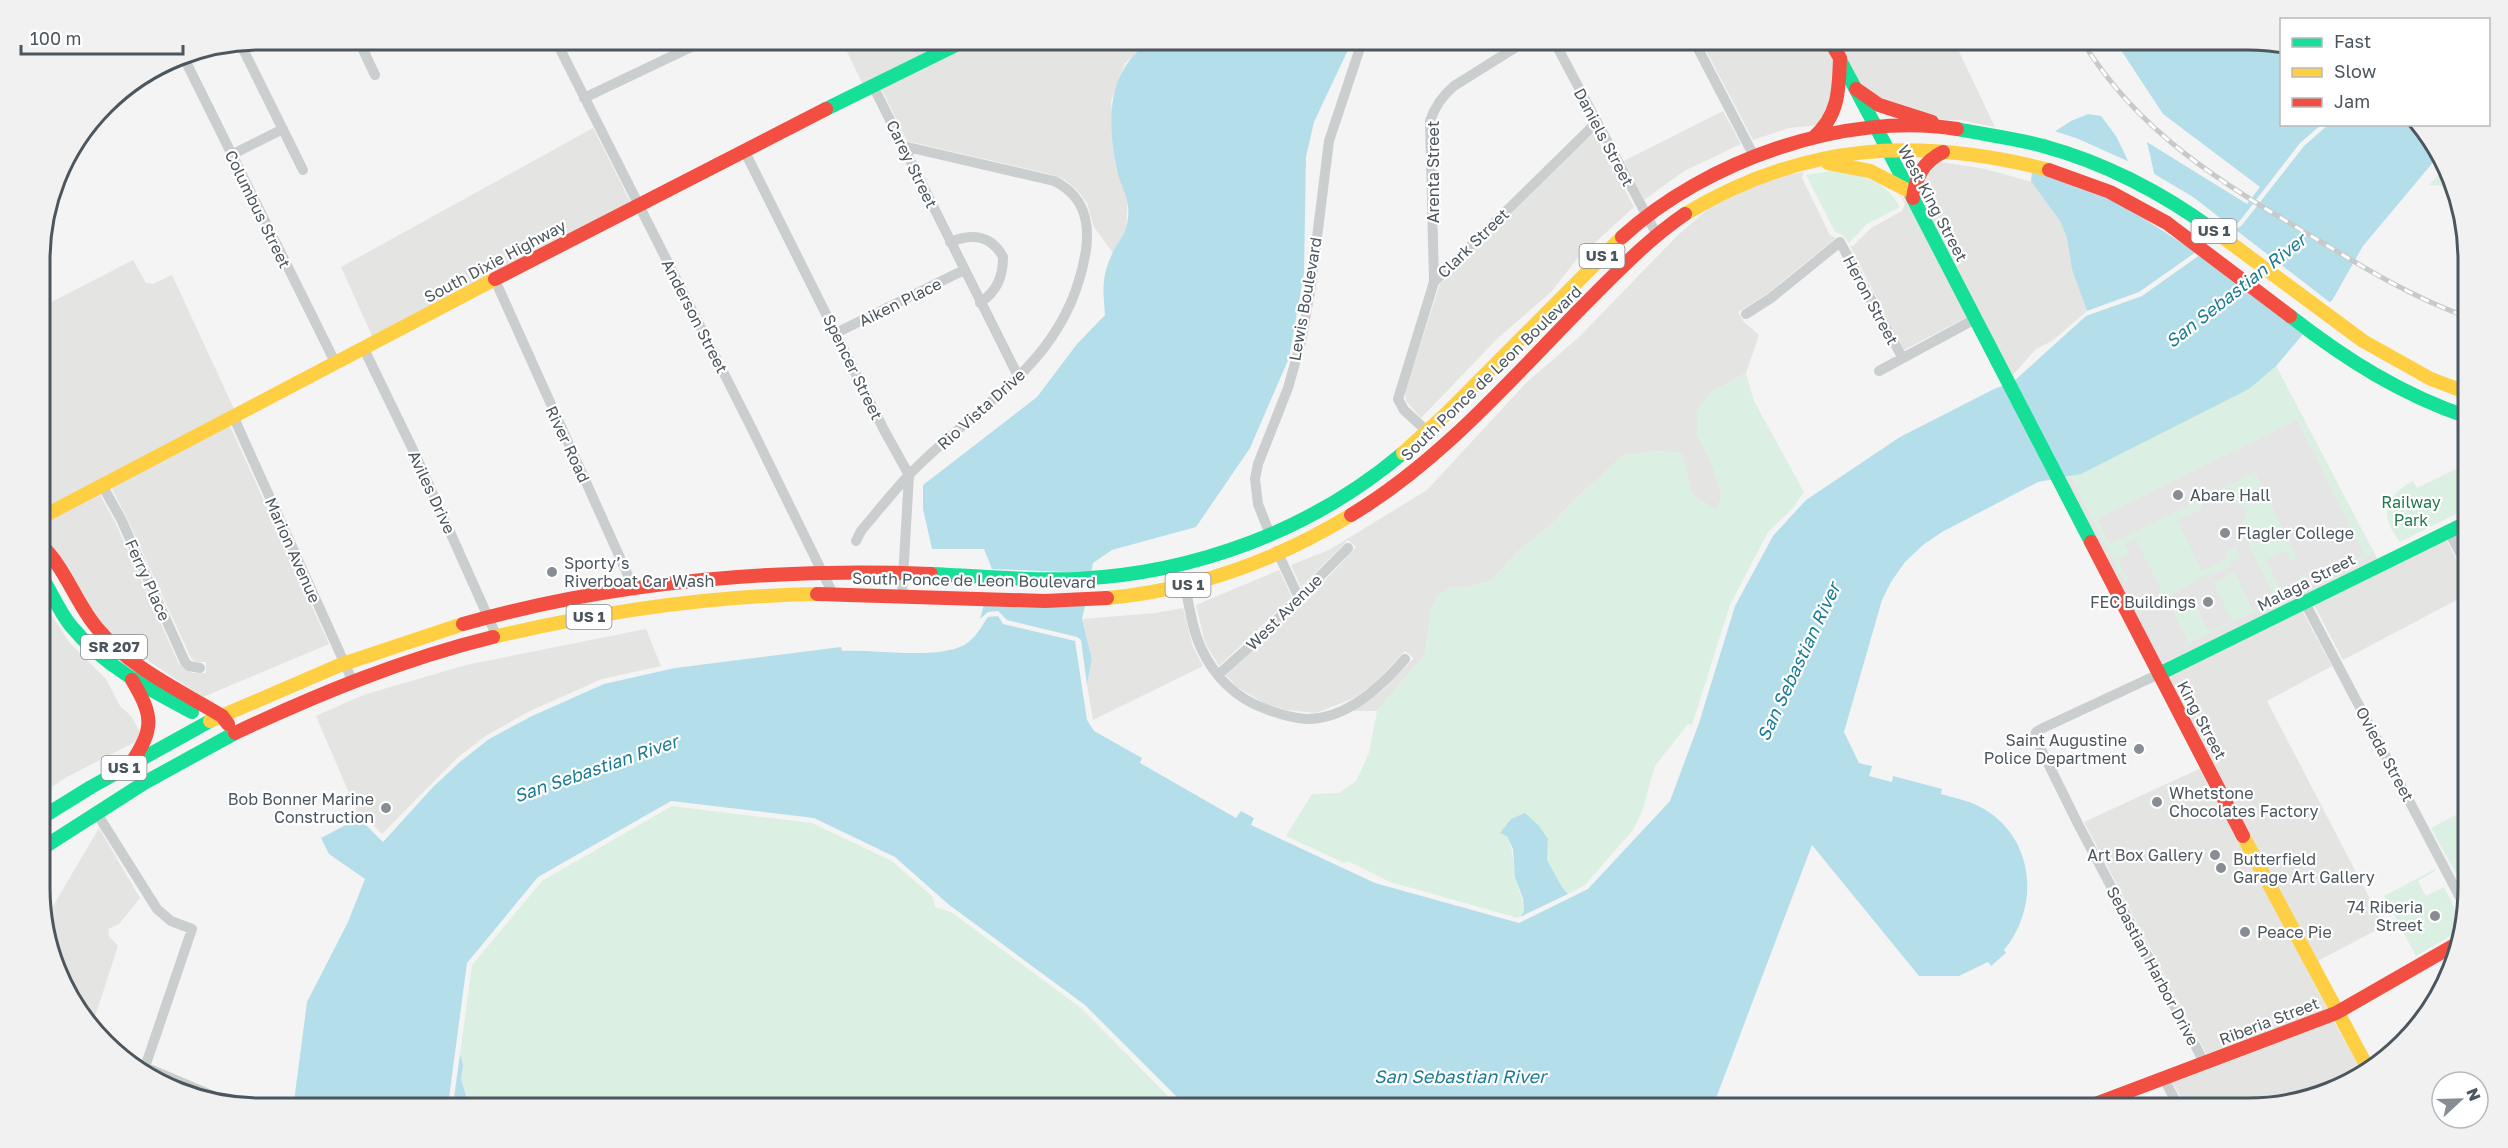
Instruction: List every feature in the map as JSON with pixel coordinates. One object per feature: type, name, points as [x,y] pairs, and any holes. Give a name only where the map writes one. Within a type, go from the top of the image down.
[{"type":"main road","name":"South Dixie Highway","points":[[50,513],[744,150],[873,86],[934,50]]},
{"type":"main road","name":"West King Street","points":[[1836,50],[2006,382]]},
{"type":"main road","points":[[1814,138],[1823,131],[1836,113],[1839,97],[1840,58]]},
{"type":"main road","points":[[1856,89],[1880,105],[1949,128]]},
{"type":"main road","name":"US 1","points":[[1877,129],[1949,128],[2045,146],[2132,181],[2184,210],[2366,345],[2440,384],[2458,390]]},
{"type":"main road","name":"South Ponce de Leon Boulevard","points":[[50,813],[131,764],[216,718],[345,663],[416,638],[489,617],[633,588],[728,577],[823,573],[903,573],[1058,580],[1119,576],[1180,565],[1270,535],[1327,508],[1380,472],[1427,431],[1606,251],[1646,217],[1698,182],[1784,145],[1814,138],[1877,129]]},
{"type":"main road","name":"South Ponce de Leon Boulevard","points":[[50,843],[96,812],[178,763],[235,733],[353,682],[497,637],[642,608],[727,598],[833,594],[1069,601],[1119,597],[1215,577],[1278,554],[1311,539],[1368,506],[1392,489],[1443,447],[1635,253],[1708,200],[1762,175],[1804,162],[1858,151],[1886,150]]},
{"type":"main road","name":"US 1","points":[[1886,150],[1983,154],[2035,165],[2123,198],[2167,223],[2380,379],[2422,400],[2458,413]]},
{"type":"main road","points":[[1804,162],[1838,164],[1871,171],[1888,177],[1911,195],[1919,170],[1925,162],[1943,152]]},
{"type":"main road","points":[[2380,379],[2390,359]]},
{"type":"main road","name":"King Street","points":[[2006,382],[2062,485],[2336,1013],[2365,1063]]},
{"type":"main road","name":"Malaga Street","points":[[2159,674],[2458,527]]},
{"type":"main road","name":"SR 207","points":[[50,552],[87,615],[106,640],[235,733]]},
{"type":"main road","name":"SR 207","points":[[50,592],[69,625],[78,635],[131,678],[216,718]]},
{"type":"main road","points":[[131,678],[149,711],[151,724],[149,734],[131,764]]},
{"type":"main road","name":"Riberia Street","points":[[2112,1098],[2336,1013],[2449,948]]},
{"type":"street","points":[[244,50],[303,170]]},
{"type":"street","points":[[363,50],[375,75]]},
{"type":"street","name":"Anderson Street","points":[[560,50],[833,594]]},
{"type":"street","points":[[584,98],[684,50]]},
{"type":"street","name":"Lewis Boulevard","points":[[1299,598],[1258,504],[1255,479],[1258,464],[1288,388],[1301,342],[1311,286],[1329,141],[1359,50]]},
{"type":"street","name":"Arenta Street","points":[[1434,282],[1430,121],[1446,93],[1454,86],[1511,50]]},
{"type":"street","name":"Daniels Street","points":[[1560,50],[1657,235]]},
{"type":"street","points":[[1699,50],[1762,175]]},
{"type":"street","name":"Columbus Street","points":[[186,63],[336,364]]},
{"type":"street","name":"Carey Street","points":[[873,86],[1018,378]]},
{"type":"street","name":"Clark Street","points":[[1443,447],[1404,410],[1398,399],[1434,282],[1596,123]]},
{"type":"street","points":[[231,155],[283,129]]},
{"type":"street","name":"Rio Vista Drive","points":[[856,540],[861,531],[909,475],[1018,378],[1048,344],[1065,319],[1084,260],[1088,234],[1081,205],[1067,189],[1054,181],[903,146]]},
{"type":"street","name":"Spencer Street","points":[[744,150],[909,475]]},
{"type":"street","points":[[950,242],[971,236],[981,237],[991,241],[1003,257],[1001,279],[989,297],[981,303]]},
{"type":"street","name":"Heron Street","points":[[1746,314],[1766,302],[1840,242],[1902,357]]},
{"type":"street","name":"Aiken Place","points":[[836,333],[964,270]]},
{"type":"street","name":"River Road","points":[[495,280],[642,608]]},
{"type":"street","points":[[1879,371],[1975,319]]},
{"type":"street","name":"Aviles Drive","points":[[364,349],[497,637]]},
{"type":"street","name":"Marion Avenue","points":[[234,418],[353,682]]},
{"type":"street","points":[[902,595],[909,475]]},
{"type":"street","name":"Ferry Place","points":[[102,485],[121,519],[185,662],[189,666],[200,668]]},
{"type":"street","points":[[2449,532],[2458,549]]},
{"type":"street","name":"West Avenue","points":[[1218,675],[1348,548]]},
{"type":"street","points":[[1185,585],[1199,645],[1218,675],[1233,692],[1261,708],[1307,719],[1334,713],[1357,703],[1377,688],[1405,659]]},
{"type":"street","name":"Ovieda Street","points":[[2304,601],[2458,893]]},
{"type":"street","name":"Sebastian Harbor Drive","points":[[2159,674],[2043,728],[2037,732],[2035,737],[2078,824],[2205,1064]]},
{"type":"street","points":[[96,812],[157,909],[171,921],[192,929],[146,1064]]},
{"type":"street","points":[[162,1074],[193,1087]]},
{"type":"street","points":[[2164,1079],[2175,1098]]},
{"type":"shaded area","points":[[846,50],[933,50],[863,85]]},
{"type":"shaded area","points":[[958,50],[1141,50],[1125,63],[1111,101],[1116,168],[1128,197],[1126,229],[1113,253],[1094,227],[1087,203],[1065,180],[1049,174],[907,141],[881,88]]},
{"type":"shaded area","points":[[1706,50],[1828,50],[1833,60],[1833,96],[1820,125],[1789,128],[1753,140]]},
{"type":"shaded area","points":[[1842,50],[1958,50],[1995,127],[1960,120],[1945,120],[1883,100],[1861,86]]},
{"type":"shaded area","points":[[1723,111],[1741,144],[1684,171],[1644,200],[1624,161]]},
{"type":"shaded area","points":[[593,128],[631,203],[373,338],[341,267]]},
{"type":"shaded area","points":[[1594,132],[1634,207],[1577,259],[1551,292],[1498,338],[1421,418],[1406,401],[1405,392],[1440,284]]},
{"type":"shaded area","points":[[1935,161],[1985,169],[2032,182],[2060,221],[2067,238],[2072,270],[2087,311],[2052,341],[2036,349],[2011,377],[1919,197],[1920,182]]},
{"type":"shaded area","points":[[1804,172],[1802,178],[1830,235],[1836,238],[1767,294],[1738,312],[1744,322],[1759,335],[1746,373],[1710,393],[1713,468],[1722,496],[1716,511],[1692,494],[1682,453],[1659,451],[1624,455],[1574,500],[1553,523],[1516,553],[1491,581],[1462,588],[1452,587],[1438,595],[1431,610],[1425,654],[1377,711],[1353,711],[1382,691],[1414,658],[1405,651],[1374,684],[1354,698],[1316,713],[1286,710],[1264,703],[1237,687],[1226,675],[1307,600],[1356,547],[1348,540],[1301,587],[1291,565],[1329,550],[1427,490],[1526,383],[1579,337],[1678,235],[1709,208],[1770,178]]},
{"type":"shaded area","points":[[1899,194],[1908,204],[1967,317],[1904,350],[1850,246],[1853,246],[1871,228],[1902,211],[1905,204]]},
{"type":"shaded area","points":[[133,260],[146,283],[153,284],[172,275],[235,411],[50,507],[50,303]]},
{"type":"shaded area","name":"Flagler College","points":[[2276,366],[2380,564],[2159,674],[2058,479],[2081,474],[2249,389]]},
{"type":"shaded area","points":[[230,426],[329,644],[203,697],[111,636],[50,551],[50,519],[99,493],[115,522],[179,664],[192,673],[206,673],[206,662],[196,662],[191,658],[111,487]]},
{"type":"shaded area","points":[[2446,539],[2458,562],[2458,599],[2343,660],[2313,603]]},
{"type":"shaded area","points":[[1279,570],[1292,597],[1219,666],[1205,643],[1196,605]]},
{"type":"shaded area","points":[[1183,608],[1193,647],[1203,666],[1093,720],[1087,685],[1092,659],[1082,619],[1155,613]]},
{"type":"shaded area","points":[[2301,609],[2332,666],[2267,701],[2384,926],[2316,962],[2167,676]]},
{"type":"shaded area","points":[[50,613],[69,642],[106,679],[120,706],[132,717],[141,735],[137,741],[50,788]]},
{"type":"shaded area","points":[[646,629],[661,666],[602,679],[530,711],[487,735],[457,758],[382,834],[363,815],[358,814],[316,716],[363,695],[466,665]]},
{"type":"shaded area","points":[[2201,768],[2328,1010],[2208,1057],[2084,822]]},
{"type":"shaded area","points":[[99,828],[140,898],[119,924],[108,929],[109,936],[118,946],[95,1018],[78,994],[65,969],[51,910]]},
{"type":"shaded area","points":[[2333,1020],[2359,1066],[2329,1083],[2290,1094],[2262,1098],[2181,1098],[2172,1082]]},
{"type":"green space","points":[[1836,170],[1865,177],[1881,185],[1900,207],[1867,224],[1849,243],[1843,235],[1835,232],[1806,175]]},
{"type":"green space","points":[[2440,174],[2445,186],[2429,185]]},
{"type":"green space","points":[[2276,366],[2374,553],[2303,588],[2298,577],[2305,573],[2310,582],[2364,555],[2297,420],[2097,519],[2110,544],[2200,500],[2204,508],[2177,520],[2202,571],[2228,558],[2226,552],[2236,547],[2241,557],[2230,563],[2231,566],[2210,576],[2208,574],[2165,598],[2136,539],[2125,544],[2129,553],[2117,559],[2130,582],[2125,582],[2070,476],[2081,474],[2249,389]]},
{"type":"green space","points":[[1746,373],[1754,401],[1804,492],[1793,508],[1768,532],[1730,605],[1692,725],[1688,724],[1655,766],[1642,812],[1633,830],[1585,885],[1568,894],[1562,887],[1547,860],[1548,839],[1507,836],[1524,911],[1518,918],[1390,882],[1348,861],[1344,863],[1286,836],[1312,794],[1339,793],[1356,781],[1369,753],[1377,711],[1425,654],[1431,610],[1438,595],[1452,587],[1462,588],[1491,581],[1516,553],[1553,523],[1574,500],[1624,455],[1659,451],[1682,453],[1692,494],[1716,511],[1722,496],[1713,468],[1697,435],[1698,408],[1710,393]]},
{"type":"green space","name":"Railway Park","points":[[2458,468],[2458,513],[2400,542],[2389,524],[2388,507],[2396,493],[2403,487],[2413,481],[2417,488]]},
{"type":"green space","points":[[2255,472],[2297,558],[2291,561],[2285,550],[2266,560],[2280,588],[2287,584],[2290,594],[2170,653],[2188,643],[2170,605],[2190,595],[2209,632],[2232,621],[2213,583],[2234,572],[2253,610],[2276,599],[2241,529],[2246,512],[2243,506],[2226,501],[2221,489]]},
{"type":"green space","points":[[672,806],[812,823],[892,861],[932,896],[935,907],[951,912],[1081,1008],[1170,1098],[467,1098],[461,1079],[460,1054],[472,965],[542,881]]},
{"type":"green space","points":[[2458,814],[2458,878],[2431,828]]},
{"type":"green space","points":[[2435,869],[2418,881],[2426,896],[2444,887],[2457,913],[2453,935],[2416,956],[2384,896]]},
{"type":"water","points":[[1139,50],[1347,50],[1314,122],[1306,157],[1304,273],[1289,358],[1250,448],[1196,527],[1112,550],[1093,563],[1091,573],[992,569],[984,549],[932,549],[923,509],[923,485],[1037,397],[1077,344],[1105,315],[1103,290],[1106,269],[1125,231],[1128,218],[1127,202],[1118,174],[1113,147],[1112,129],[1114,94],[1127,63]]},
{"type":"water","points":[[2121,50],[2280,52],[2280,126],[2320,126],[2300,143],[2239,222],[2225,232],[2155,177],[2147,142],[2247,204],[2260,187],[2163,114]]},
{"type":"water","points":[[2088,114],[2101,116],[2116,136],[2135,175],[2043,139],[2071,121]]},
{"type":"water","name":"San Sebastian River","points":[[2327,126],[2410,126],[2434,161],[2363,246],[2333,299],[2276,366],[2249,389],[2081,474],[2038,482],[1942,532],[1923,545],[1905,562],[1882,600],[1844,732],[1859,763],[1872,766],[1869,776],[1892,782],[1893,776],[1942,789],[1941,794],[1984,809],[2001,822],[2014,838],[2022,855],[2027,875],[2027,894],[2023,914],[2016,933],[2004,950],[2006,953],[1991,966],[1988,962],[1959,976],[1919,976],[1812,845],[1716,1098],[1178,1098],[1085,1005],[948,904],[895,857],[814,818],[671,801],[538,877],[467,963],[449,1098],[294,1098],[307,1002],[348,922],[365,879],[329,854],[321,838],[359,818],[383,842],[433,787],[489,739],[532,716],[604,684],[675,668],[841,647],[842,651],[937,652],[964,645],[978,632],[988,617],[998,616],[1003,624],[1075,641],[1087,720],[1094,731],[1142,758],[1140,763],[1236,818],[1241,811],[1254,818],[1251,825],[1375,883],[1519,923],[1588,889],[1670,801],[1699,723],[1735,606],[1773,536],[1806,500],[1900,437],[1994,389],[2013,382],[2086,316],[2142,296],[2242,225],[2304,146]]},
{"type":"water","points":[[2032,171],[2119,203],[2196,252],[2139,292],[2087,311],[2072,270],[2067,238],[2060,221],[2031,181]]},
{"type":"water","points":[[984,604],[1085,606],[1082,619],[1092,659],[1087,685],[1081,640],[1077,637],[1007,620],[998,611],[988,612],[980,619]]},
{"type":"water","points":[[1525,813],[1539,826],[1548,839],[1547,860],[1568,894],[1520,917],[1524,911],[1523,899],[1515,877],[1513,849],[1507,836],[1500,833],[1511,819]]},
{"type":"water","points":[[460,1054],[463,1065],[461,1079],[467,1098],[454,1098]]},
{"type":"pier","points":[[2051,130],[2076,138],[2132,163],[2137,174],[2041,137]]},
{"type":"pier","points":[[2151,172],[2193,197],[2332,304],[2305,336],[2169,232],[2199,252],[2224,234],[2148,184],[2152,177]]},
{"type":"railway","points":[[2088,50],[2129,103],[2157,130],[2217,177],[2372,272],[2409,292],[2458,313]]},
{"type":"traffic: fast","points":[[826,109],[946,50]]},
{"type":"traffic: fast","points":[[1840,60],[1877,129]]},
{"type":"traffic: fast","points":[[1877,129],[2091,542]]},
{"type":"traffic: fast","points":[[1957,129],[2032,143],[2088,161],[2153,191],[2213,230]]},
{"type":"traffic: fast","points":[[2290,316],[2353,361],[2397,387],[2458,413]]},
{"type":"traffic: fast","points":[[931,574],[1023,579],[1077,579],[1165,568],[1208,557],[1250,543],[1291,525],[1368,480],[1403,453]]},
{"type":"traffic: fast","points":[[2159,674],[2458,527]]},
{"type":"traffic: fast","points":[[50,592],[66,620],[97,653],[143,685],[192,712]]},
{"type":"traffic: fast","points":[[50,812],[210,721]]},
{"type":"traffic: fast","points":[[50,843],[144,783],[235,733]]},
{"type":"traffic: slow","points":[[1685,214],[1729,190],[1773,172],[1817,160],[1862,153],[1907,150],[1953,153],[2000,159],[2049,170]]},
{"type":"traffic: slow","points":[[1828,163],[1870,171],[1909,191]]},
{"type":"traffic: slow","points":[[2213,230],[2363,341],[2431,379],[2458,389]]},
{"type":"traffic: slow","points":[[1403,453],[1447,413],[1622,237]]},
{"type":"traffic: slow","points":[[50,513],[495,279]]},
{"type":"traffic: slow","points":[[1107,598],[1171,588],[1234,570],[1294,546],[1351,515]]},
{"type":"traffic: slow","points":[[493,637],[573,620],[654,607],[735,598],[817,594]]},
{"type":"traffic: slow","points":[[210,721],[340,665],[463,624]]},
{"type":"traffic: slow","points":[[2243,836],[2365,1063]]},
{"type":"traffic: jam","points":[[1835,50],[1840,58]]},
{"type":"traffic: jam","points":[[1813,138],[1822,130],[1833,111],[1838,92],[1840,58]]},
{"type":"traffic: jam","points":[[1856,89],[1879,105],[1932,122]]},
{"type":"traffic: jam","points":[[495,279],[826,109]]},
{"type":"traffic: jam","points":[[1622,237],[1656,210],[1694,186],[1735,165],[1779,148],[1824,135],[1869,128],[1914,125],[1957,129]]},
{"type":"traffic: jam","points":[[1913,198],[1922,170],[1930,160],[1943,152]]},
{"type":"traffic: jam","points":[[2049,170],[2110,192],[2167,223],[2290,316]]},
{"type":"traffic: jam","points":[[1351,515],[1384,494],[1415,470],[1474,418],[1620,269],[1685,214]]},
{"type":"traffic: jam","points":[[2091,542],[2243,836]]},
{"type":"traffic: jam","points":[[50,554],[89,618],[110,642],[140,667],[222,716],[228,724]]},
{"type":"traffic: jam","points":[[463,624],[578,597],[695,581],[813,573],[931,574]]},
{"type":"traffic: jam","points":[[817,594],[1045,601],[1107,598]]},
{"type":"traffic: jam","points":[[235,733],[361,679],[426,656],[493,637]]},
{"type":"traffic: jam","points":[[131,764],[144,741],[148,722],[144,704],[132,680]]},
{"type":"traffic: jam","points":[[2111,1098],[2336,1013],[2449,948]]},
{"type":"place","name":"Abare Hall","points":[[2178,495]]},
{"type":"place","name":"Flagler College","points":[[2225,533]]},
{"type":"place","name":"Sporty’s Riverboat Car Wash","points":[[552,572]]},
{"type":"place","name":"FEC Buildings","points":[[2208,602]]},
{"type":"place","name":"Saint Augustine Police Department","points":[[2139,749]]},
{"type":"place","name":"Whetstone Chocolates Factory","points":[[2157,802]]},
{"type":"place","name":"Bob Bonner Marine Construction","points":[[386,808]]},
{"type":"place","name":"Art Box Gallery","points":[[2215,855]]},
{"type":"place","name":"Butterfield Garage Art Gallery","points":[[2221,868]]},
{"type":"place","name":"74 Riberia Street","points":[[2435,916]]},
{"type":"place","name":"Peace Pie","points":[[2245,932]]}]
